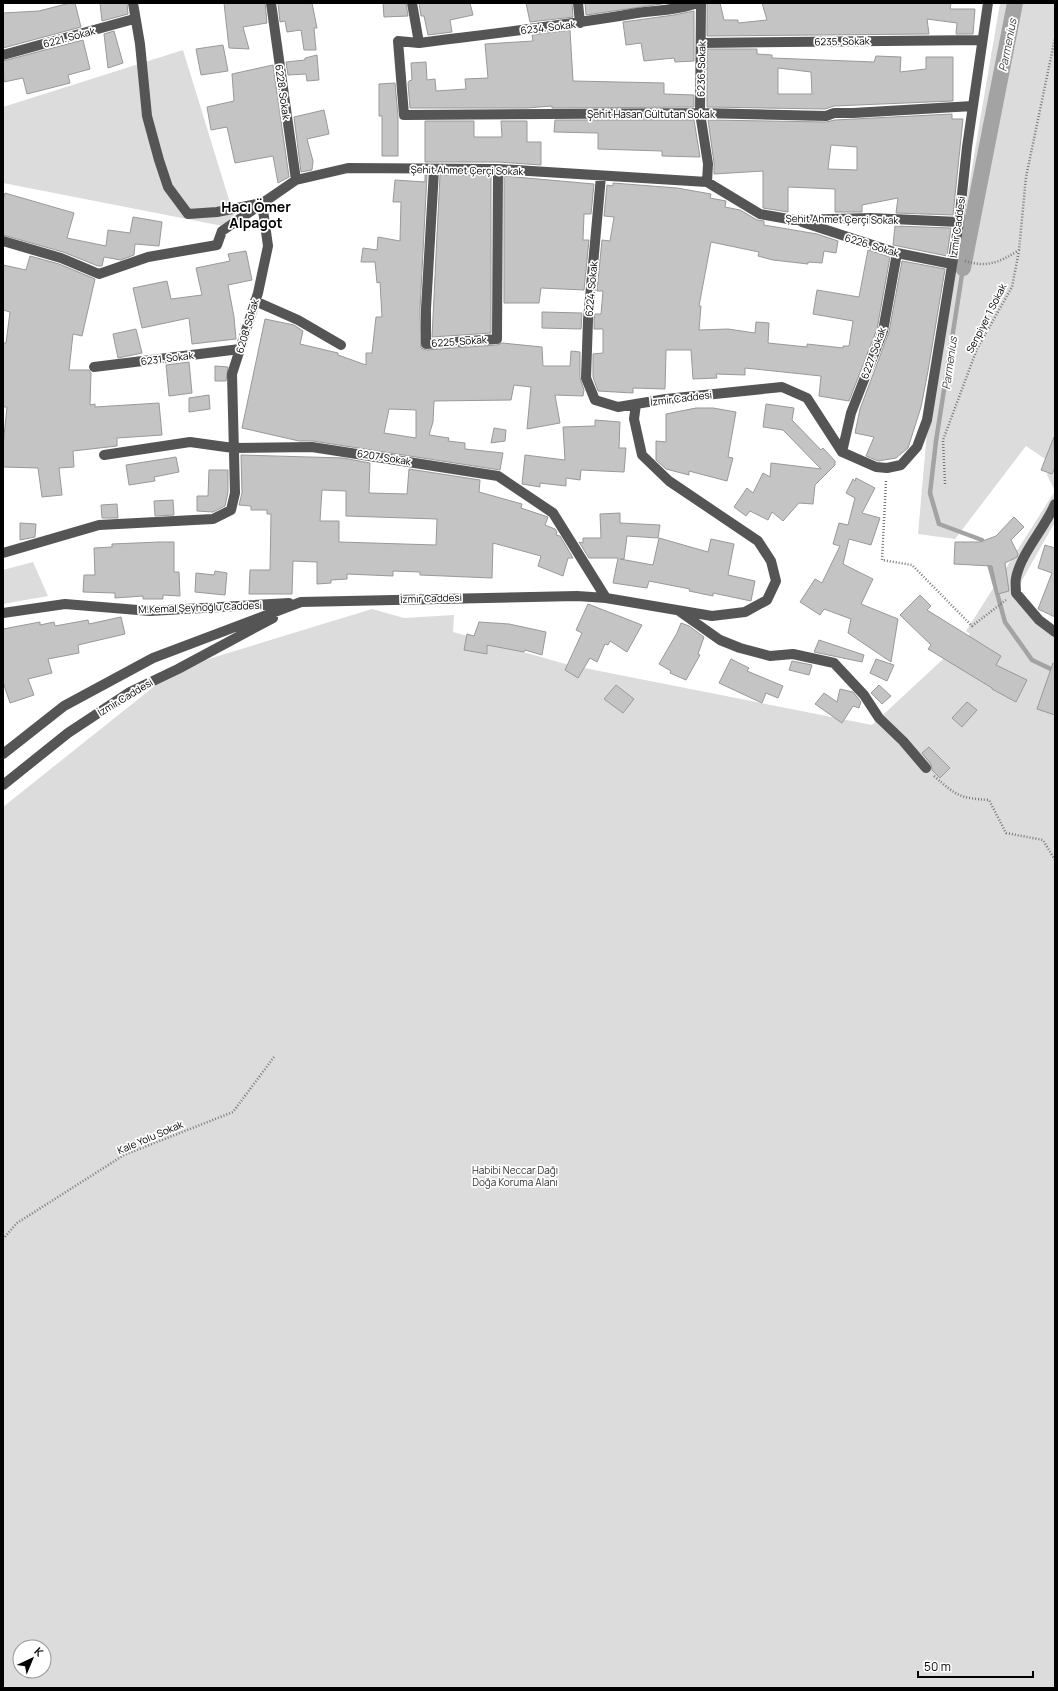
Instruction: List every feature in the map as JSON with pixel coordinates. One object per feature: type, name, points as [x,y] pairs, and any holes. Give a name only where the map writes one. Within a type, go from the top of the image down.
[{"type":"street","points":[[132,3],[140,44],[147,116],[168,187],[188,214],[217,212],[262,203]]},
{"type":"street","name":"6228. Sokak","points":[[270,3],[296,180]]},
{"type":"street","points":[[412,3],[420,43]]},
{"type":"street","points":[[578,3],[580,23]]},
{"type":"street","name":"6234. Sokak","points":[[398,41],[420,43],[580,23],[659,9],[689,6],[697,3]]},
{"type":"street","name":"6236. Sokak","points":[[701,3],[700,113],[708,164],[707,182]]},
{"type":"street","name":"İzmir Caddesi","points":[[887,468],[901,465],[917,447],[927,420],[952,264],[972,106],[988,3]]},
{"type":"street","name":"6221. Sokak","points":[[3,55],[134,19]]},
{"type":"street","name":"6235. Sokak","points":[[701,43],[982,40]]},
{"type":"street","name":"Şehit Hasan Gültutan Sokak","points":[[398,41],[404,115],[700,113],[826,116],[834,113],[853,114],[972,106]]},
{"type":"street","name":"Şehit Ahmet Çerçi Sokak","points":[[3,241],[61,258],[99,274],[148,257],[217,245],[222,231],[296,180],[348,168],[434,170],[498,169],[707,182],[760,214],[794,220],[870,218],[958,222]]},
{"type":"street","name":"6225. Sokak","points":[[434,170],[426,309],[426,344],[497,339],[498,169]]},
{"type":"street","name":"6224. Sokak","points":[[602,176],[588,320],[586,378],[595,400],[618,407],[636,404]]},
{"type":"street","name":"6208. Sokak","points":[[3,553],[99,525],[213,519],[231,510],[235,494],[232,374],[255,301],[268,246],[262,203]]},
{"type":"street","name":"6226. Sokak","points":[[794,220],[897,253],[952,264]]},
{"type":"street","name":"6227. Sokak","points":[[842,452],[851,413],[883,331],[897,253]]},
{"type":"street","points":[[255,301],[298,320],[341,345]]},
{"type":"street","name":"6231. Sokak","points":[[94,367],[240,349]]},
{"type":"street","name":"İzmir Caddesi","points":[[3,754],[64,706],[153,658],[301,602],[577,596],[606,598],[712,616],[745,612],[766,600],[776,581],[771,560],[758,542],[669,481],[642,455],[634,419],[636,404],[666,399],[782,387],[807,398],[842,452]]},
{"type":"street","name":"6207. Sokak","points":[[104,455],[190,442],[233,448],[312,447],[498,476],[553,513],[606,598]]},
{"type":"street","points":[[842,452],[876,467],[887,468]]},
{"type":"street","points":[[1055,504],[1049,518],[1028,550],[1016,577],[1016,593],[1039,620],[1055,632]]},
{"type":"street","name":"İzmir Caddesi","points":[[3,786],[68,733],[130,692],[178,669],[301,602]]},
{"type":"street","name":"M.Kemal Şeyhoğlu Caddesi","points":[[3,612],[65,604],[150,611],[301,602]]},
{"type":"street","points":[[676,610],[720,640],[740,648],[770,656],[793,654],[834,663],[864,695],[879,718],[903,741],[926,768]]},
{"type":"path","name":"Senpiyer 1 Sokak","points":[[945,484],[944,440],[977,349],[1012,287],[1019,250],[1026,177],[1055,38]]},
{"type":"path","points":[[974,264],[999,263],[1019,250]]},
{"type":"path","points":[[887,468],[882,560],[912,565],[972,626],[988,612],[1016,593]]},
{"type":"path","points":[[926,768],[952,792],[966,799],[989,800],[1006,833],[1043,840],[1055,860]]},
{"type":"path","name":"Kale Yolu Sokak","points":[[3,1239],[17,1223],[124,1155],[233,1112],[274,1057]]},
{"type":"green space","points":[[1000,3],[1055,3],[1055,491],[1047,475],[1051,463],[1026,446],[955,539],[918,534],[927,432]]},
{"type":"green space","points":[[183,50],[238,229],[3,183],[3,107]]},
{"type":"green space","name":"Habibi Neccar Dağı Doğa Koruma Alanı","points":[[1055,491],[1055,522],[1016,591],[1023,608],[1055,628],[1055,1688],[3,1688],[3,807],[176,669],[372,609],[404,618],[454,615],[453,632],[569,665],[872,725],[970,634],[966,631]]},
{"type":"green space","points":[[33,562],[48,596],[3,604],[3,570]]},
{"type":"building","points":[[75,3],[81,27],[3,48],[3,13],[39,11]]},
{"type":"building","points":[[100,3],[127,3],[128,14],[102,21]]},
{"type":"building","points":[[224,3],[265,3],[267,23],[243,27],[249,49],[229,48]]},
{"type":"building","points":[[278,3],[312,3],[317,28],[314,28],[316,50],[304,50],[301,30],[287,32],[285,21],[280,22]]},
{"type":"building","points":[[383,3],[406,3],[408,16],[384,17]]},
{"type":"building","points":[[419,3],[470,3],[473,15],[450,20],[452,32],[428,35],[424,16],[421,16]]},
{"type":"building","points":[[526,3],[572,3],[573,17],[530,22]]},
{"type":"building","points":[[585,3],[668,3],[586,15]]},
{"type":"building","points":[[707,3],[720,3],[724,20],[738,20],[738,23],[767,20],[762,3],[951,3],[950,9],[975,9],[973,34],[956,34],[957,23],[927,19],[929,34],[707,36]]},
{"type":"building","points":[[694,11],[694,61],[675,62],[674,58],[644,61],[641,43],[626,45],[623,22]]},
{"type":"building","points":[[570,30],[573,81],[664,83],[664,94],[694,95],[694,107],[552,108],[552,106],[527,108],[410,108],[408,83],[412,80],[411,63],[426,62],[427,80],[435,79],[436,91],[466,89],[465,79],[488,78],[485,44],[533,41],[532,35]]},
{"type":"building","points":[[114,31],[123,63],[108,68],[104,34]]},
{"type":"building","points":[[83,40],[90,69],[68,75],[70,83],[27,94],[23,78],[4,82],[3,61]]},
{"type":"building","points":[[223,45],[228,71],[201,75],[196,49]]},
{"type":"building","points":[[707,49],[757,49],[757,54],[772,55],[772,58],[874,62],[876,56],[901,57],[900,72],[926,69],[926,57],[953,57],[953,101],[834,106],[825,109],[707,107]],"holes":[[[778,68],[811,72],[812,94],[778,94]]]},
{"type":"building","points":[[317,55],[319,80],[307,81],[306,74],[288,75],[286,62],[305,60],[305,58]]},
{"type":"building","points":[[273,65],[289,177],[278,183],[273,156],[235,163],[227,127],[211,130],[207,107],[234,101],[232,74]]},
{"type":"building","points":[[395,83],[398,116],[398,156],[382,156],[382,116],[379,116],[379,84]]},
{"type":"building","points":[[324,110],[329,134],[307,139],[313,161],[312,170],[301,172],[294,117]]},
{"type":"building","points":[[952,114],[952,119],[963,119],[953,215],[896,213],[898,198],[862,205],[862,212],[835,212],[835,189],[788,187],[788,212],[763,208],[763,171],[714,174],[714,163],[708,120],[826,122],[835,120]],"holes":[[[831,145],[857,147],[857,170],[828,169]]]},
{"type":"building","points":[[555,120],[694,120],[700,157],[662,156],[662,151],[598,149],[598,133],[554,132]]},
{"type":"building","points":[[425,121],[474,121],[474,137],[502,137],[501,121],[527,121],[527,142],[541,142],[541,165],[498,162],[425,162]]},
{"type":"building","points":[[425,175],[427,175],[420,309],[421,348],[426,350],[497,345],[502,343],[542,347],[543,366],[570,366],[571,351],[580,352],[580,378],[584,390],[583,396],[555,395],[560,423],[527,429],[531,387],[514,385],[511,400],[434,401],[433,422],[429,435],[449,438],[448,441],[465,443],[465,449],[503,453],[500,470],[313,441],[299,441],[242,428],[265,319],[294,325],[303,331],[300,344],[338,353],[338,355],[366,365],[366,353],[372,353],[376,317],[382,317],[380,282],[377,283],[375,262],[361,262],[363,248],[377,250],[378,237],[400,241],[401,202],[393,202],[395,180],[425,182]],"holes":[[[389,409],[416,410],[416,438],[384,433]]]},
{"type":"building","points":[[440,175],[491,175],[491,333],[432,337]]},
{"type":"building","points":[[504,176],[594,184],[591,214],[584,214],[583,240],[589,240],[584,290],[541,288],[539,303],[504,303]]},
{"type":"building","points":[[613,183],[677,188],[711,194],[710,198],[726,201],[725,207],[740,210],[757,220],[764,221],[764,225],[817,234],[838,241],[836,253],[824,251],[822,263],[808,262],[808,264],[773,260],[758,256],[759,252],[711,242],[699,306],[701,306],[699,330],[728,329],[755,333],[756,322],[769,323],[768,343],[807,347],[807,344],[843,348],[843,346],[849,346],[853,321],[813,314],[817,290],[859,297],[868,250],[890,257],[877,329],[849,401],[819,396],[821,376],[745,368],[745,375],[716,374],[717,378],[693,379],[691,350],[666,350],[665,389],[633,388],[633,393],[598,391],[593,377],[593,354],[603,353],[603,329],[594,329],[594,320],[595,314],[601,314],[603,291],[597,291],[602,240],[610,241],[614,217],[604,216],[607,185],[613,186]]},
{"type":"building","points":[[5,193],[74,213],[67,238],[106,246],[108,230],[130,233],[133,217],[162,222],[159,246],[135,244],[134,255],[121,260],[104,257],[102,266],[98,266],[63,252],[3,235],[3,200]]},
{"type":"building","points":[[895,226],[951,228],[947,256],[893,245]]},
{"type":"building","points":[[246,251],[252,280],[228,285],[234,317],[236,339],[192,344],[189,318],[142,328],[133,288],[167,281],[171,299],[202,295],[196,268],[230,261],[228,254]]},
{"type":"building","points":[[30,256],[59,264],[95,279],[82,336],[73,334],[69,370],[89,370],[91,373],[90,405],[95,404],[95,407],[159,403],[162,435],[117,438],[117,446],[73,451],[74,467],[59,468],[62,495],[42,497],[38,468],[3,467],[3,446],[7,407],[3,407],[3,343],[6,343],[10,312],[3,310],[3,265],[26,270]]},
{"type":"building","points":[[902,261],[945,269],[921,407],[908,448],[896,458],[878,461],[866,456],[874,437],[855,433],[860,409],[889,332]]},
{"type":"building","points":[[542,312],[582,313],[581,329],[542,328]]},
{"type":"building","points":[[136,329],[142,353],[118,358],[113,334]]},
{"type":"building","points":[[189,362],[192,393],[169,396],[166,365]]},
{"type":"building","points":[[215,366],[228,367],[226,381],[215,381]]},
{"type":"building","points":[[209,395],[210,409],[189,412],[189,398]]},
{"type":"building","points":[[766,404],[794,408],[792,420],[821,450],[823,448],[835,461],[835,465],[815,485],[813,504],[799,503],[783,521],[772,512],[768,520],[750,511],[746,516],[734,507],[747,488],[753,493],[763,473],[770,477],[771,463],[821,469],[783,430],[763,427]]},
{"type":"building","points":[[696,408],[713,408],[736,412],[728,457],[733,458],[727,481],[689,471],[689,475],[666,469],[656,460],[656,441],[666,442],[666,414]]},
{"type":"building","points":[[595,420],[620,422],[619,448],[626,448],[624,472],[581,470],[580,480],[566,478],[566,486],[540,483],[540,487],[522,484],[525,455],[565,460],[563,427],[595,426]]},
{"type":"building","points":[[494,428],[506,430],[505,441],[491,443]]},
{"type":"building","points":[[1054,437],[1055,467],[1052,474],[1041,470]]},
{"type":"building","points":[[241,455],[343,458],[370,463],[369,493],[407,494],[409,469],[480,480],[479,492],[522,504],[521,508],[548,517],[545,525],[555,529],[557,532],[556,535],[560,536],[573,558],[568,558],[563,576],[538,566],[541,556],[493,543],[492,578],[420,575],[420,572],[393,571],[393,576],[347,574],[347,579],[331,580],[331,583],[317,584],[317,562],[293,561],[292,594],[249,594],[250,570],[270,570],[271,514],[267,514],[267,510],[251,510],[251,506],[239,505],[242,493]],"holes":[[[322,490],[346,491],[346,516],[437,519],[436,545],[339,542],[339,521],[320,521]]]},
{"type":"building","points":[[176,457],[179,472],[154,477],[155,481],[129,485],[126,465]]},
{"type":"building","points":[[209,470],[228,470],[228,492],[225,506],[213,512],[197,511],[197,496],[208,496]]},
{"type":"building","points":[[856,478],[875,488],[862,513],[880,518],[871,545],[849,539],[843,564],[873,579],[861,604],[898,619],[891,662],[848,633],[851,619],[824,609],[820,615],[800,602],[815,579],[822,583],[840,546],[833,544],[839,523],[848,525],[855,498],[846,493],[853,479],[855,481]]},
{"type":"building","points":[[173,500],[174,515],[155,516],[154,501]]},
{"type":"building","points":[[117,504],[118,518],[102,518],[101,505]]},
{"type":"building","points":[[620,513],[620,523],[660,525],[658,538],[627,536],[624,559],[620,559],[653,565],[659,538],[708,552],[711,539],[734,544],[728,575],[755,581],[751,601],[713,593],[713,596],[689,591],[690,589],[649,581],[647,588],[613,583],[618,558],[589,558],[579,542],[583,543],[583,538],[601,538],[600,514]]},
{"type":"building","points":[[1014,517],[1024,527],[1011,540],[1018,554],[1017,557],[1005,563],[1009,591],[998,594],[992,566],[954,564],[955,542],[980,542],[996,536]]},
{"type":"building","points":[[20,523],[36,524],[35,537],[20,540]]},
{"type":"building","points":[[174,542],[174,572],[179,572],[180,596],[163,595],[163,599],[143,599],[143,596],[115,598],[115,593],[83,592],[84,575],[95,575],[94,548],[112,547],[112,544]]},
{"type":"building","points":[[1045,545],[1055,548],[1055,617],[1038,609],[1052,573],[1038,568]]},
{"type":"building","points":[[215,571],[227,573],[225,595],[195,592],[196,573],[214,575]]},
{"type":"building","points":[[920,595],[931,606],[927,610],[1001,656],[996,665],[1027,680],[1016,702],[992,689],[928,649],[931,645],[900,615]]},
{"type":"building","points":[[588,604],[642,625],[627,652],[610,641],[608,645],[605,644],[597,662],[590,658],[578,678],[565,670],[582,633],[576,630]]},
{"type":"building","points":[[121,617],[125,634],[78,645],[79,653],[48,659],[52,673],[28,679],[34,695],[10,703],[3,682],[3,629],[40,622],[40,625],[54,622],[55,626],[88,620],[89,624]]},
{"type":"building","points":[[479,622],[509,624],[546,632],[542,655],[525,650],[524,652],[487,645],[487,654],[464,650],[467,634],[474,636]]},
{"type":"building","points":[[681,623],[689,626],[704,637],[698,654],[700,655],[686,680],[670,673],[671,671],[659,664],[677,633]]},
{"type":"building","points":[[819,640],[864,655],[862,662],[814,652]]},
{"type":"building","points":[[731,659],[749,668],[747,671],[783,686],[778,698],[766,693],[762,703],[719,683]]},
{"type":"building","points":[[876,659],[894,665],[887,681],[870,673]]},
{"type":"building","points":[[792,661],[812,665],[809,675],[789,670]]},
{"type":"building","points":[[1053,663],[1055,664],[1055,715],[1037,709]]},
{"type":"building","points":[[616,685],[634,699],[623,713],[604,699]]},
{"type":"building","points":[[879,685],[891,696],[882,704],[871,693]]},
{"type":"building","points":[[840,689],[853,692],[861,702],[859,708],[853,706],[842,723],[815,704],[824,693],[837,702]]},
{"type":"building","points":[[967,702],[977,710],[962,727],[952,718]]},
{"type":"building","points":[[929,747],[950,768],[940,778],[932,770],[931,764],[922,753]]},
{"type":"waterway","name":"Parmenius","points":[[963,268],[1015,3]]},
{"type":"waterway","name":"Parmenius","points":[[963,268],[936,441],[930,493],[939,524],[982,540],[984,545]]},
{"type":"waterway","name":"Parmenius","points":[[988,560],[1005,622],[1032,660],[1055,671]]},
{"type":"district","name":"Hacı Ömer Alpagot","points":[[256,214]]}]
